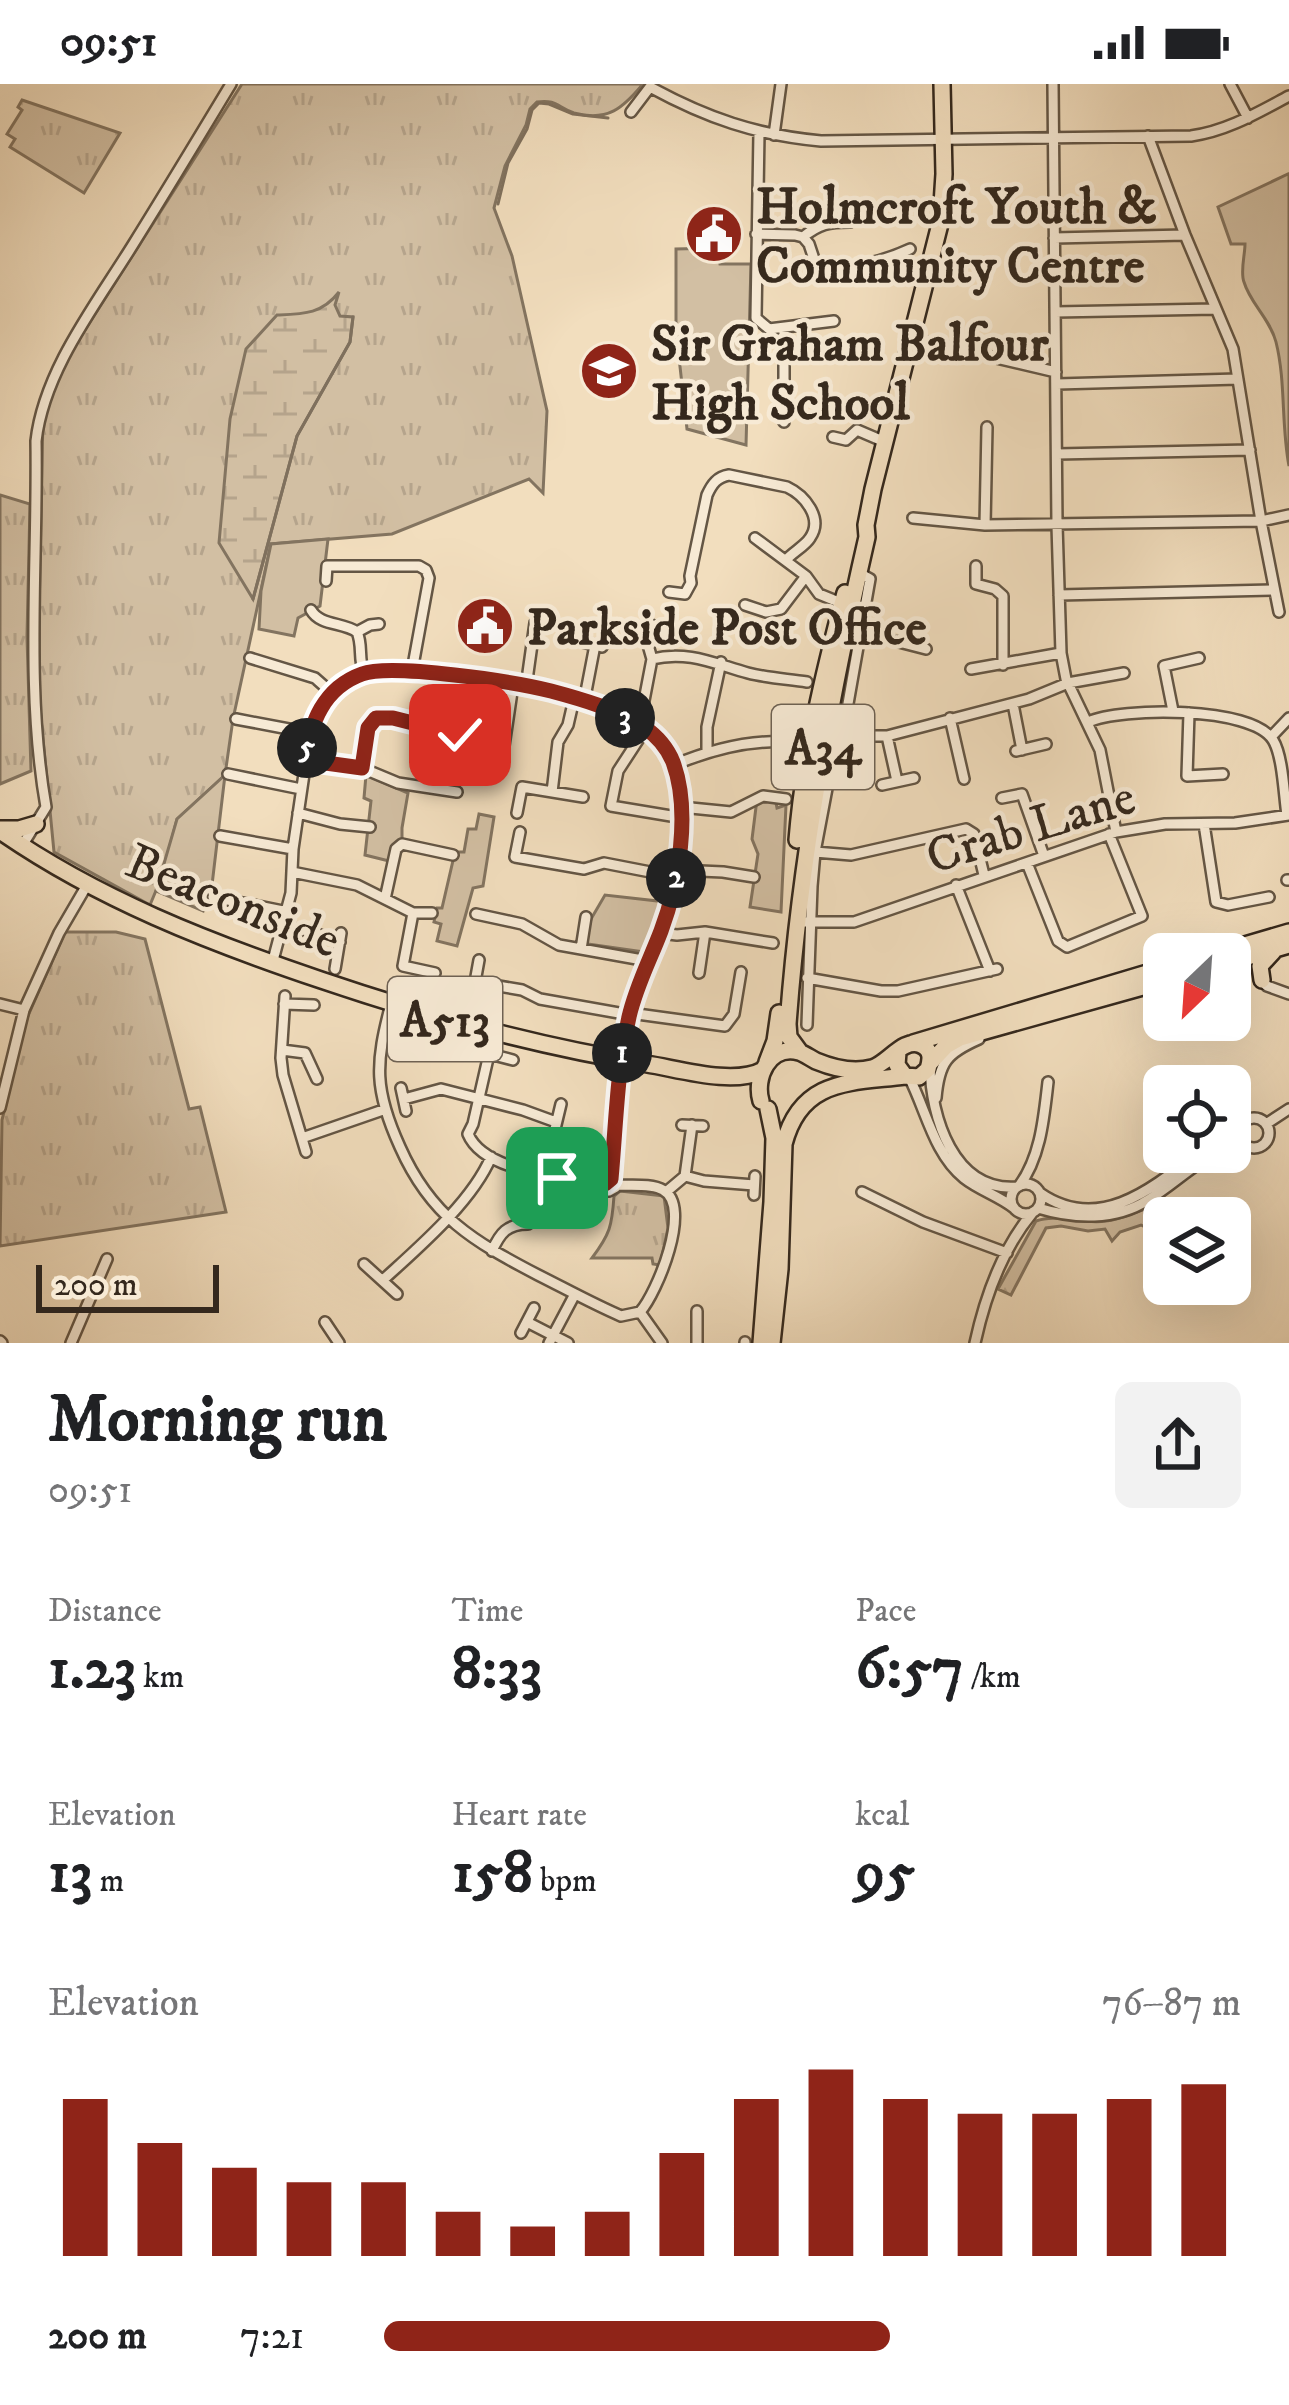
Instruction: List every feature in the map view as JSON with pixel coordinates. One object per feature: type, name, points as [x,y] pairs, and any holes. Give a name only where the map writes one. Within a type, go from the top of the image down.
[{"type":"highway","name":"A34","points":[[807,1056],[789,1037],[788,1024],[804,922],[809,823],[832,723],[860,536],[941,220],[943,84]]},
{"type":"highway","name":"A34","points":[[847,605],[859,573],[866,525]]},
{"type":"highway","name":"A34","points":[[765,1066],[776,1041],[801,786],[832,723]]},
{"type":"highway","points":[[0,830],[36,824]]},
{"type":"highway","name":"Beaconside","points":[[0,830],[87,885],[148,916],[391,1004],[621,1060],[731,1078],[749,1076],[765,1066]]},
{"type":"highway","points":[[1251,943],[1289,932]]},
{"type":"highway","points":[[1251,957],[1283,947]]},
{"type":"highway","points":[[1262,980],[1260,966],[1283,947]]},
{"type":"highway","points":[[1251,972],[1262,980]]},
{"type":"highway","points":[[761,1343],[774,1138],[758,1083],[765,1066],[784,1052],[847,1070],[864,1070],[885,1064],[906,1047],[1143,974]]},
{"type":"highway","points":[[765,1105],[785,1113],[831,1085],[921,1076],[946,1046],[960,1038],[1143,987]]},
{"type":"highway","points":[[906,1047],[925,1047],[930,1065]]},
{"type":"highway","points":[[906,1047],[897,1065],[907,1076]]},
{"type":"highway","points":[[772,1343],[784,1144],[820,1074],[807,1056]]},
{"type":"highway","name":"Beaconside","points":[[731,1078],[765,1105]]},
{"type":"street","points":[[22,846],[46,807],[36,696],[40,412],[84,322],[231,84]]},
{"type":"street","points":[[774,135],[781,84]]},
{"type":"street","points":[[1027,862],[1058,941],[1067,947],[1142,916],[1113,833],[1102,758],[1068,683],[1061,653],[1053,84]]},
{"type":"street","points":[[1230,84],[1248,118]]},
{"type":"street","points":[[631,112],[650,87],[694,111],[774,135],[846,142],[1148,136],[1206,134],[1289,96]]},
{"type":"street","points":[[759,132],[756,318],[769,329],[834,321]]},
{"type":"street","points":[[1148,136],[1234,350],[1279,611]]},
{"type":"street","points":[[803,237],[818,225],[850,222]]},
{"type":"street","points":[[756,234],[803,237],[815,262],[827,267],[872,263],[910,249]]},
{"type":"street","points":[[1054,238],[1184,235]]},
{"type":"street","points":[[1055,312],[1215,309]]},
{"type":"street","points":[[784,329],[784,422]]},
{"type":"street","points":[[911,338],[1056,379],[1238,380]]},
{"type":"street","points":[[985,525],[987,427]]},
{"type":"street","points":[[833,437],[846,440],[856,430],[885,442]]},
{"type":"street","points":[[1057,454],[1250,451]]},
{"type":"street","points":[[669,592],[685,594],[691,584],[707,495],[721,476],[787,487],[807,502],[816,521],[812,536],[786,560]]},
{"type":"street","points":[[913,518],[1057,525],[1261,521],[1289,515]]},
{"type":"street","points":[[755,538],[806,576],[819,594],[847,605]]},
{"type":"street","points":[[326,581],[327,566],[419,566],[426,570],[429,578],[412,671]]},
{"type":"street","points":[[976,566],[976,584],[1003,596],[1003,665]]},
{"type":"street","points":[[832,723],[846,716],[870,579],[859,573]]},
{"type":"street","points":[[745,605],[766,612],[779,610],[806,576]]},
{"type":"street","points":[[1059,595],[1272,585],[1286,577]]},
{"type":"street","points":[[311,610],[322,620],[357,632],[364,673]]},
{"type":"street","points":[[526,687],[535,623]]},
{"type":"street","points":[[357,632],[379,624]]},
{"type":"street","points":[[652,625],[642,726],[618,771],[611,806],[671,816]]},
{"type":"street","points":[[860,632],[926,650]]},
{"type":"street","points":[[552,792],[558,742],[599,646],[578,641]]},
{"type":"street","points":[[971,669],[1061,653]]},
{"type":"street","points":[[652,659],[676,656],[722,662],[749,673],[807,682]]},
{"type":"street","points":[[250,658],[315,678],[332,693]]},
{"type":"street","points":[[1173,711],[1164,666],[1199,658]]},
{"type":"street","points":[[707,751],[707,727],[722,662]]},
{"type":"street","points":[[272,964],[288,912],[304,760],[310,733],[332,693],[364,673],[412,671],[526,687],[579,700],[642,726],[662,742],[674,765],[681,807],[677,873],[630,1014],[621,1060],[622,1093],[611,1183]]},
{"type":"street","points":[[832,723],[867,736],[887,736],[1013,704],[1068,683],[1124,673]]},
{"type":"street","points":[[504,746],[513,685]]},
{"type":"street","points":[[1013,704],[1019,750],[1046,744]]},
{"type":"street","points":[[1088,722],[1102,716],[1173,711],[1252,725],[1271,737],[1277,750],[1288,815]]},
{"type":"street","points":[[1189,712],[1187,776],[1223,774]]},
{"type":"street","points":[[362,768],[368,728],[376,718],[460,735]]},
{"type":"street","points":[[950,718],[964,779]]},
{"type":"street","points":[[1271,737],[1289,718]]},
{"type":"street","points":[[236,719],[310,733]]},
{"type":"street","points":[[807,1025],[804,922],[829,778],[832,723]]},
{"type":"street","points":[[887,736],[898,781]]},
{"type":"street","points":[[674,765],[707,751],[794,742]]},
{"type":"street","points":[[304,760],[362,768],[398,783],[457,792]]},
{"type":"street","points":[[228,774],[301,789]]},
{"type":"street","points":[[882,785],[914,778]]},
{"type":"street","points":[[518,813],[522,787],[583,797]]},
{"type":"street","points":[[1001,798],[1022,794],[1044,856]]},
{"type":"street","points":[[681,807],[735,812],[763,796],[786,799]]},
{"type":"street","points":[[298,814],[370,827]]},
{"type":"street","name":"Crab Lane","points":[[804,922],[862,920],[1113,833],[1165,824],[1235,823],[1288,815]]},
{"type":"street","points":[[1204,824],[1216,902],[1228,905],[1268,897]]},
{"type":"street","points":[[815,852],[851,855],[967,829],[974,834],[984,875]]},
{"type":"street","points":[[520,832],[515,857],[584,869],[604,862],[677,873],[754,877]]},
{"type":"street","points":[[220,836],[293,849]]},
{"type":"street","points":[[385,899],[396,850],[402,844],[453,855]]},
{"type":"street","points":[[292,872],[358,885],[413,914],[431,913]]},
{"type":"street","points":[[0,1108],[24,1010],[48,954],[87,885]]},
{"type":"street","points":[[808,978],[898,991],[993,970],[956,885]]},
{"type":"street","points":[[213,897],[288,912]]},
{"type":"street","points":[[413,914],[403,966],[435,973]]},
{"type":"street","points":[[476,914],[522,924],[559,945],[648,961]]},
{"type":"street","points":[[581,949],[586,917]]},
{"type":"street","points":[[284,927],[340,938],[335,969]]},
{"type":"street","points":[[660,933],[705,932],[773,943]]},
{"type":"street","points":[[699,973],[705,932]]},
{"type":"street","points":[[478,960],[474,986],[522,990],[540,999],[725,1026],[734,1014],[738,976]]},
{"type":"street","points":[[1262,980],[1289,994]]},
{"type":"street","points":[[306,1152],[283,1075],[282,1049],[285,1000],[314,1005]]},
{"type":"street","points":[[0,1004],[24,1010]]},
{"type":"street","points":[[391,1004],[380,1049],[383,1110],[410,1170],[432,1204],[476,1242],[574,1294],[621,1316],[640,1312],[652,1297],[669,1253],[673,1217],[666,1192],[549,1177],[490,1157],[468,1138],[484,1053],[513,1060]]},
{"type":"street","points":[[939,1125],[935,1094],[948,1058],[956,1049],[1023,1022]]},
{"type":"street","points":[[282,1049],[305,1053],[317,1063],[317,1079]]},
{"type":"street","points":[[930,1065],[939,1125],[957,1159],[1000,1187],[1029,1184],[1057,1203],[1101,1208],[1133,1199],[1173,1173]]},
{"type":"street","points":[[907,1076],[955,1169],[1023,1214],[1035,1210],[1084,1217],[1132,1209],[1184,1173]]},
{"type":"street","points":[[975,1343],[989,1292],[1041,1201],[1032,1170],[1046,1114],[1048,1082]]},
{"type":"street","points":[[406,1112],[402,1093],[441,1089],[555,1126],[561,1104]]},
{"type":"street","points":[[1266,1124],[1289,1109]]},
{"type":"street","points":[[302,1138],[383,1110]]},
{"type":"street","points":[[1251,1118],[1266,1124]]},
{"type":"street","points":[[1251,1147],[1265,1143],[1266,1124]]},
{"type":"street","points":[[666,1192],[686,1176],[692,1126]]},
{"type":"street","points":[[383,1280],[447,1218],[490,1157]]},
{"type":"street","points":[[1009,1250],[1016,1226],[1011,1198],[1033,1159]]},
{"type":"street","points":[[686,1176],[754,1185]]},
{"type":"street","points":[[862,1192],[923,1222],[1009,1250]]},
{"type":"street","points":[[492,1251],[501,1233],[528,1225]]},
{"type":"street","points":[[71,1343],[106,1259]]},
{"type":"street","points":[[364,1264],[397,1294]]},
{"type":"street","points":[[551,1339],[574,1294]]},
{"type":"street","points":[[534,1308],[524,1327],[568,1343]]},
{"type":"street","points":[[640,1312],[662,1343]]},
{"type":"street","points":[[693,1316],[697,1343]]},
{"type":"street","points":[[325,1322],[338,1343]]},
{"type":"green space","points":[[242,84],[643,84],[621,106],[596,116],[537,102],[505,166],[494,208],[512,256],[547,411],[543,493],[529,479],[392,534],[271,544],[225,775],[177,819],[150,905],[54,852],[39,697],[43,415],[60,369]]},
{"type":"green space","points":[[22,100],[120,133],[84,193],[10,147],[15,139],[7,134],[22,110],[18,107]]},
{"type":"green space","points":[[1288,174],[1289,466],[1276,342],[1244,282],[1245,244],[1231,244],[1218,207]]},
{"type":"green space","points":[[718,248],[720,264],[751,264],[746,445],[687,429],[676,331],[676,249]]},
{"type":"green space","points":[[339,292],[335,305],[340,316],[353,317],[350,342],[297,436],[253,599],[219,543],[230,419],[246,349],[277,315],[319,309]]},
{"type":"green space","points":[[0,495],[30,504],[31,771],[0,784]]},
{"type":"green space","points":[[328,539],[320,606],[298,618],[294,636],[259,629],[271,544]]},
{"type":"green space","points":[[225,775],[210,902],[205,901],[203,911],[156,891],[177,819]]},
{"type":"green space","points":[[366,775],[408,793],[402,844],[393,862],[365,855],[371,801],[364,798]]},
{"type":"green space","points":[[757,799],[776,803],[777,808],[786,805],[781,912],[750,907],[758,854],[752,839]]},
{"type":"green space","points":[[479,814],[494,817],[483,886],[473,888],[457,946],[437,941],[441,924],[434,922],[437,908],[442,908],[455,852],[464,852],[468,829],[476,829]]},
{"type":"green space","points":[[663,882],[668,886],[665,903],[644,952],[588,944],[591,919],[605,895],[658,901]]},
{"type":"green space","points":[[65,932],[116,932],[145,939],[189,1109],[200,1107],[226,1212],[0,1246],[2,1120],[27,1018]]},
{"type":"green space","points":[[620,1191],[664,1196],[668,1228],[660,1265],[653,1264],[652,1258],[592,1258],[606,1236],[614,1196]]},
{"type":"green space","points":[[1143,1210],[1143,1226],[1120,1232],[1112,1241],[1105,1229],[1046,1228],[1011,1295],[998,1289],[1036,1221],[1121,1218]]},
{"type":"waterway","points":[[498,204],[508,163],[539,103],[608,118]]},
{"type":"waterway","points":[[253,599],[297,436],[350,342],[353,317]]},
{"type":"place","name":"Holmcroft Youth & Community Centre","points":[[714,234]]},
{"type":"place","name":"Sir Graham Balfour High School","points":[[609,371]]},
{"type":"place","name":"Parkside Post Office","points":[[485,626]]},
{"type":"route","points":[[460,735],[376,718],[368,728],[362,768],[304,760],[314,722],[332,693],[364,673],[399,669],[550,691],[614,713],[646,728],[662,742],[680,790],[678,870],[670,905],[629,1015],[611,1179],[605,1184],[557,1178]]}]
